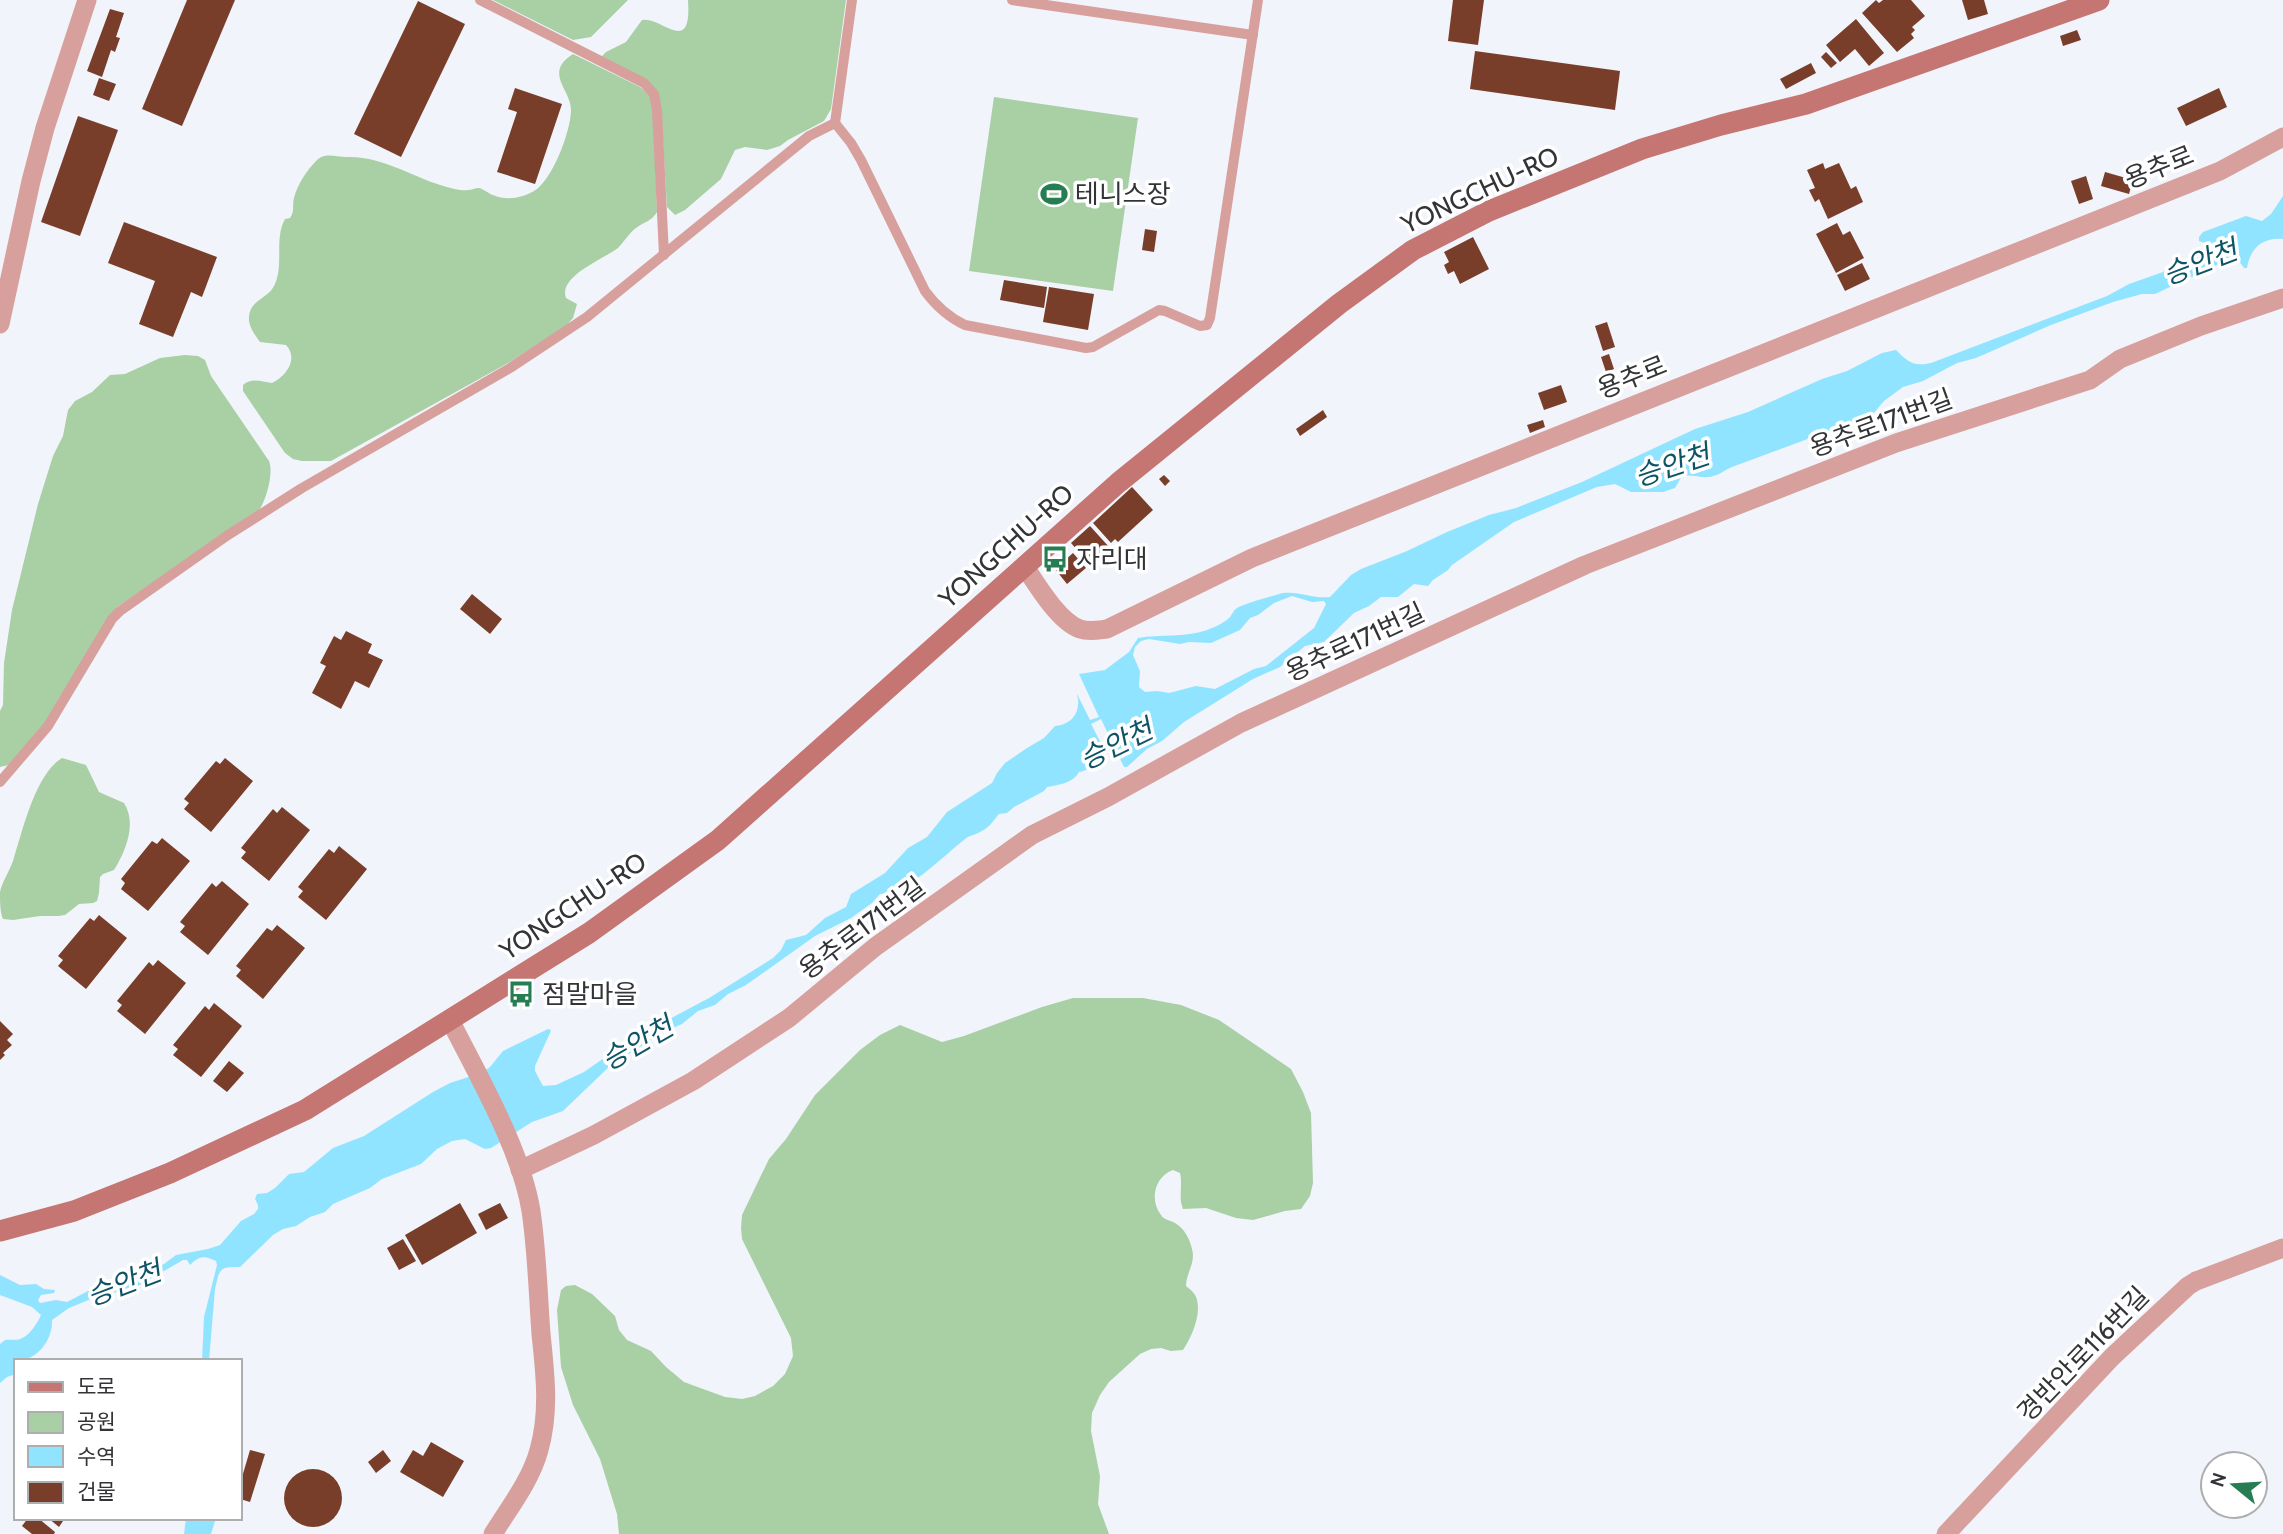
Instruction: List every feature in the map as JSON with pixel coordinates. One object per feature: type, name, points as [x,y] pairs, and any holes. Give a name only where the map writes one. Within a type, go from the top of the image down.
[{"type":"street","points":[[0,324],[45,128],[87,0]]},
{"type":"street","name":"YONGCHU-RO","points":[[0,1231],[74,1211],[170,1173],[305,1110],[589,933],[718,840],[1118,483],[1339,304],[1413,250],[1489,211],[1642,149],[1721,125],[1806,104],[2099,0]]},
{"type":"street","name":"용추로","points":[[1025,567],[1045,596],[1071,625],[1089,631],[1107,629],[1252,558],[2220,171],[2283,137]]},
{"type":"street","name":"용추로171번길","points":[[520,1170],[594,1135],[693,1081],[778,1025],[875,947],[1032,835],[1108,797],[1241,723],[1585,565],[1896,443],[2090,380],[2120,359],[2201,326],[2283,298]]},
{"type":"street","points":[[450,1020],[511,1144],[531,1210],[547,1402],[545,1424],[538,1453],[529,1474],[493,1534]]},
{"type":"street","name":"경반안로116번길","points":[[1946,1534],[2112,1357],[2181,1291],[2196,1281],[2283,1248]]},
{"type":"lane","points":[[480,0],[644,83],[654,94],[664,255]]},
{"type":"lane","points":[[852,0],[835,124],[861,160],[925,291],[935,304],[965,325],[1086,348],[1159,310],[1200,326],[1207,325],[1258,0]]},
{"type":"lane","points":[[1012,0],[1253,35]]},
{"type":"lane","points":[[0,782],[48,726],[112,619],[120,611],[228,535],[302,488],[521,361],[587,317],[809,136],[835,124]]},
{"type":"green space","points":[[493,0],[628,0],[591,37],[573,40]]},
{"type":"green space","points":[[688,0],[846,0],[831,109],[824,121],[780,146],[767,150],[745,147],[735,150],[721,179],[685,210],[675,215],[667,207],[658,93],[648,81],[601,57],[626,42],[642,20],[650,20],[680,31],[685,27],[688,17]]},
{"type":"green space","points":[[573,54],[640,87],[650,95],[653,109],[655,215],[633,230],[618,248],[575,275],[569,282],[565,290],[566,298],[577,304],[573,318],[566,326],[508,363],[331,461],[293,459],[285,453],[243,391],[243,385],[253,381],[272,383],[286,372],[291,361],[290,350],[286,345],[260,342],[251,327],[249,317],[253,306],[269,293],[275,284],[282,227],[285,219],[292,215],[295,193],[306,173],[323,157],[359,157],[385,163],[455,189],[479,188],[498,197],[509,198],[534,191],[541,186],[554,167],[564,142],[571,110],[559,75],[564,61]]},
{"type":"green space","name":"테니스장","points":[[994,97],[1138,118],[1113,291],[969,271]]},
{"type":"green space","points":[[198,356],[205,360],[211,376],[269,461],[270,480],[264,501],[258,512],[117,607],[45,723],[9,765],[0,767],[0,711],[3,705],[4,663],[12,610],[38,504],[53,456],[63,436],[68,410],[75,401],[92,392],[110,375],[125,374],[160,358]]},
{"type":"green space","points":[[62,758],[86,765],[99,792],[124,803],[130,819],[126,846],[114,870],[100,877],[97,901],[79,904],[65,915],[3,919],[0,892],[13,861],[25,820],[44,777]]},
{"type":"green space","points":[[1073,998],[1143,998],[1181,1005],[1219,1020],[1291,1069],[1311,1113],[1313,1183],[1310,1196],[1301,1209],[1253,1220],[1236,1218],[1206,1208],[1183,1209],[1180,1173],[1173,1170],[1158,1183],[1155,1196],[1157,1209],[1164,1218],[1181,1228],[1191,1245],[1193,1259],[1186,1286],[1196,1296],[1198,1312],[1183,1350],[1161,1348],[1140,1354],[1109,1382],[1092,1413],[1091,1431],[1100,1476],[1098,1504],[1109,1534],[619,1534],[617,1514],[600,1459],[573,1405],[561,1367],[557,1310],[561,1290],[575,1285],[592,1294],[615,1316],[619,1330],[627,1340],[651,1351],[684,1382],[725,1397],[742,1399],[755,1396],[773,1386],[785,1374],[793,1356],[791,1338],[742,1239],[742,1215],[769,1159],[786,1139],[815,1095],[860,1050],[880,1035],[900,1025],[942,1042]]},
{"type":"water","name":"승안천","points":[[2283,196],[2283,239],[2269,240],[2258,246],[2251,255],[2247,268],[2234,257],[2155,294],[2142,294],[2113,302],[2051,325],[1976,358],[1957,363],[1923,381],[1903,387],[1884,401],[1872,415],[1714,476],[1682,476],[1675,488],[1663,492],[1631,492],[1615,484],[1597,487],[1514,522],[1452,565],[1428,586],[1414,584],[1398,597],[1381,597],[1354,613],[1324,642],[1305,646],[1280,667],[1253,679],[1184,722],[1127,767],[1124,767],[1114,746],[1105,750],[1108,758],[1079,772],[1069,781],[1047,787],[1007,813],[999,814],[986,828],[965,839],[914,881],[880,894],[851,918],[815,936],[715,1005],[698,1011],[682,1024],[612,1064],[563,1111],[532,1122],[491,1148],[485,1149],[465,1139],[452,1141],[437,1149],[421,1164],[382,1179],[370,1188],[333,1204],[325,1212],[273,1235],[240,1267],[224,1268],[220,1273],[215,1289],[209,1359],[202,1359],[204,1317],[217,1265],[216,1261],[202,1257],[190,1265],[187,1260],[183,1260],[138,1286],[69,1308],[52,1320],[50,1335],[42,1348],[26,1359],[14,1359],[14,1375],[0,1383],[0,1344],[5,1340],[25,1336],[41,1315],[32,1307],[0,1295],[0,1275],[20,1285],[36,1284],[44,1289],[55,1290],[54,1293],[41,1295],[38,1300],[40,1303],[56,1300],[67,1302],[88,1291],[139,1276],[176,1255],[220,1245],[241,1221],[258,1209],[255,1199],[257,1194],[267,1193],[275,1188],[289,1174],[304,1172],[333,1148],[364,1136],[433,1092],[450,1083],[481,1073],[490,1067],[503,1051],[548,1029],[551,1030],[550,1033],[535,1066],[543,1086],[556,1085],[584,1072],[630,1040],[709,998],[773,958],[786,940],[806,935],[825,918],[846,907],[851,894],[885,873],[908,848],[927,837],[947,812],[992,783],[1005,763],[1044,738],[1055,726],[1070,720],[1076,714],[1077,694],[1090,720],[1099,717],[1079,674],[1105,670],[1129,652],[1138,638],[1207,630],[1225,621],[1240,606],[1283,593],[1330,597],[1351,575],[1361,569],[1489,515],[1516,508],[1582,482],[1695,429],[1748,412],[1822,379],[1847,371],[1882,353],[1896,350],[1912,362],[1931,363],[2107,296],[2129,284],[2163,272],[2183,259],[2211,255],[2219,249],[2199,241],[2203,232],[2246,216],[2262,221],[2271,214]],"holes":[[[1292,596],[1312,602],[1324,601],[1326,604],[1314,628],[1266,666],[1254,669],[1215,689],[1196,686],[1169,693],[1145,692],[1139,687],[1140,671],[1133,655],[1135,647],[1141,641],[1149,639],[1180,644],[1211,643],[1240,630],[1250,618],[1274,603]],[[1101,719],[1112,742],[1103,747],[1091,724]]]},
{"type":"water","points":[[186,1520],[215,1520],[211,1534],[184,1534]]},
{"type":"building","points":[[187,0],[235,0],[182,126],[142,109]]},
{"type":"building","points":[[1453,0],[1484,0],[1478,45],[1448,41]]},
{"type":"building","points":[[1876,0],[1879,3],[1883,0],[1911,0],[1925,16],[1912,27],[1915,30],[1911,34],[1914,38],[1897,52],[1862,13]]},
{"type":"building","points":[[1962,0],[1984,0],[1988,14],[1968,20]]},
{"type":"building","points":[[418,1],[465,24],[401,157],[354,134]]},
{"type":"building","points":[[110,9],[124,13],[116,37],[120,38],[115,52],[111,50],[102,77],[87,71]]},
{"type":"building","points":[[1856,19],[1884,53],[1869,66],[1855,49],[1840,62],[1826,45]]},
{"type":"building","points":[[2077,30],[2081,40],[2063,46],[2060,36]]},
{"type":"building","points":[[1475,51],[1620,71],[1615,110],[1470,89]]},
{"type":"building","points":[[1826,52],[1837,63],[1831,68],[1821,57]]},
{"type":"building","points":[[1811,63],[1816,73],[1786,89],[1780,79]]},
{"type":"building","points":[[99,78],[116,84],[109,101],[93,95]]},
{"type":"building","points":[[515,88],[562,104],[535,184],[497,172],[517,112],[508,109]]},
{"type":"building","points":[[2219,88],[2227,107],[2186,126],[2177,108]]},
{"type":"building","points":[[78,116],[118,130],[80,236],[41,222]]},
{"type":"building","points":[[1823,163],[1825,169],[1839,163],[1851,189],[1856,186],[1863,202],[1828,219],[1819,199],[1815,202],[1809,190],[1815,188],[1807,170]]},
{"type":"building","points":[[2105,172],[2133,180],[2129,194],[2101,186]]},
{"type":"building","points":[[2086,176],[2093,199],[2079,204],[2071,181]]},
{"type":"building","points":[[124,222],[217,257],[202,297],[191,292],[173,337],[139,324],[155,281],[108,263]]},
{"type":"building","points":[[1837,223],[1843,235],[1850,231],[1864,258],[1836,273],[1816,234]]},
{"type":"building","points":[[1145,229],[1157,231],[1154,252],[1142,250]]},
{"type":"building","points":[[1473,237],[1489,269],[1460,284],[1454,271],[1448,274],[1444,265],[1449,262],[1444,252]]},
{"type":"building","points":[[1862,263],[1870,279],[1845,291],[1837,275]]},
{"type":"building","points":[[1004,280],[1047,287],[1044,308],[1000,300]]},
{"type":"building","points":[[1049,287],[1094,294],[1088,330],[1043,322]]},
{"type":"building","points":[[1607,322],[1615,347],[1603,351],[1595,326]]},
{"type":"building","points":[[1609,354],[1614,369],[1606,372],[1601,357]]},
{"type":"building","points":[[1561,385],[1567,402],[1544,410],[1538,393]]},
{"type":"building","points":[[1323,410],[1327,417],[1300,436],[1296,429]]},
{"type":"building","points":[[1543,420],[1545,427],[1530,433],[1527,425]]},
{"type":"building","points":[[1164,475],[1170,481],[1165,486],[1159,479]]},
{"type":"building","points":[[1132,487],[1153,510],[1118,542],[1115,539],[1111,543],[1093,523]]},
{"type":"building","points":[[1090,526],[1110,548],[1091,566],[1071,543]]},
{"type":"building","points":[[1073,553],[1086,568],[1067,584],[1055,569]]},
{"type":"building","points":[[472,594],[502,619],[490,634],[460,609]]},
{"type":"building","points":[[346,631],[372,644],[368,653],[383,660],[369,688],[355,681],[341,709],[312,693],[326,666],[320,663],[334,636],[341,640]]},
{"type":"building","points":[[225,758],[253,781],[211,832],[184,809],[189,803],[184,799],[216,761],[220,764]]},
{"type":"building","points":[[282,807],[310,830],[269,881],[241,858],[246,852],[241,848],[273,809],[277,813]]},
{"type":"building","points":[[162,838],[190,861],[148,911],[121,889],[125,883],[121,879],[152,841],[157,844]]},
{"type":"building","points":[[339,846],[367,869],[326,920],[298,897],[303,891],[298,887],[329,849],[334,853]]},
{"type":"building","points":[[222,881],[249,904],[208,955],[180,932],[185,926],[180,922],[212,883],[216,887]]},
{"type":"building","points":[[99,915],[127,938],[86,989],[58,966],[63,960],[58,956],[90,918],[94,921]]},
{"type":"building","points":[[277,925],[305,948],[263,999],[236,976],[241,970],[236,966],[267,928],[272,931]]},
{"type":"building","points":[[158,960],[186,983],[145,1034],[117,1011],[122,1005],[117,1001],[149,962],[153,966]]},
{"type":"building","points":[[214,1003],[242,1026],[201,1077],[173,1055],[178,1049],[173,1045],[205,1006],[209,1010]]},
{"type":"building","points":[[0,1021],[13,1034],[7,1040],[12,1045],[0,1060]]},
{"type":"building","points":[[229,1061],[244,1073],[227,1092],[213,1081]]},
{"type":"building","points":[[460,1203],[477,1233],[422,1265],[405,1235]]},
{"type":"building","points":[[500,1203],[508,1218],[486,1230],[478,1214]]},
{"type":"building","points":[[403,1239],[416,1261],[399,1270],[387,1248]]},
{"type":"building","points":[[431,1442],[464,1461],[443,1497],[400,1472],[413,1450],[423,1456]]},
{"type":"building","points":[[250,1450],[265,1454],[250,1502],[242,1500],[242,1477]]},
{"type":"building","points":[[383,1450],[391,1461],[376,1473],[368,1462]]},
{"type":"building","points":[[313,1469],[329,1474],[337,1482],[342,1498],[337,1514],[329,1522],[313,1527],[297,1522],[289,1514],[284,1498],[289,1482],[297,1474]]},
{"type":"building","points":[[26,1520],[40,1520],[55,1532],[32,1534],[22,1526]]},
{"type":"building","points":[[50,1520],[64,1520],[59,1527]]},
{"type":"place","name":"테니스장","points":[[1054,194]]},
{"type":"place","name":"자리대","points":[[1055,559]]},
{"type":"place","name":"점말마을","points":[[521,994]]}]
